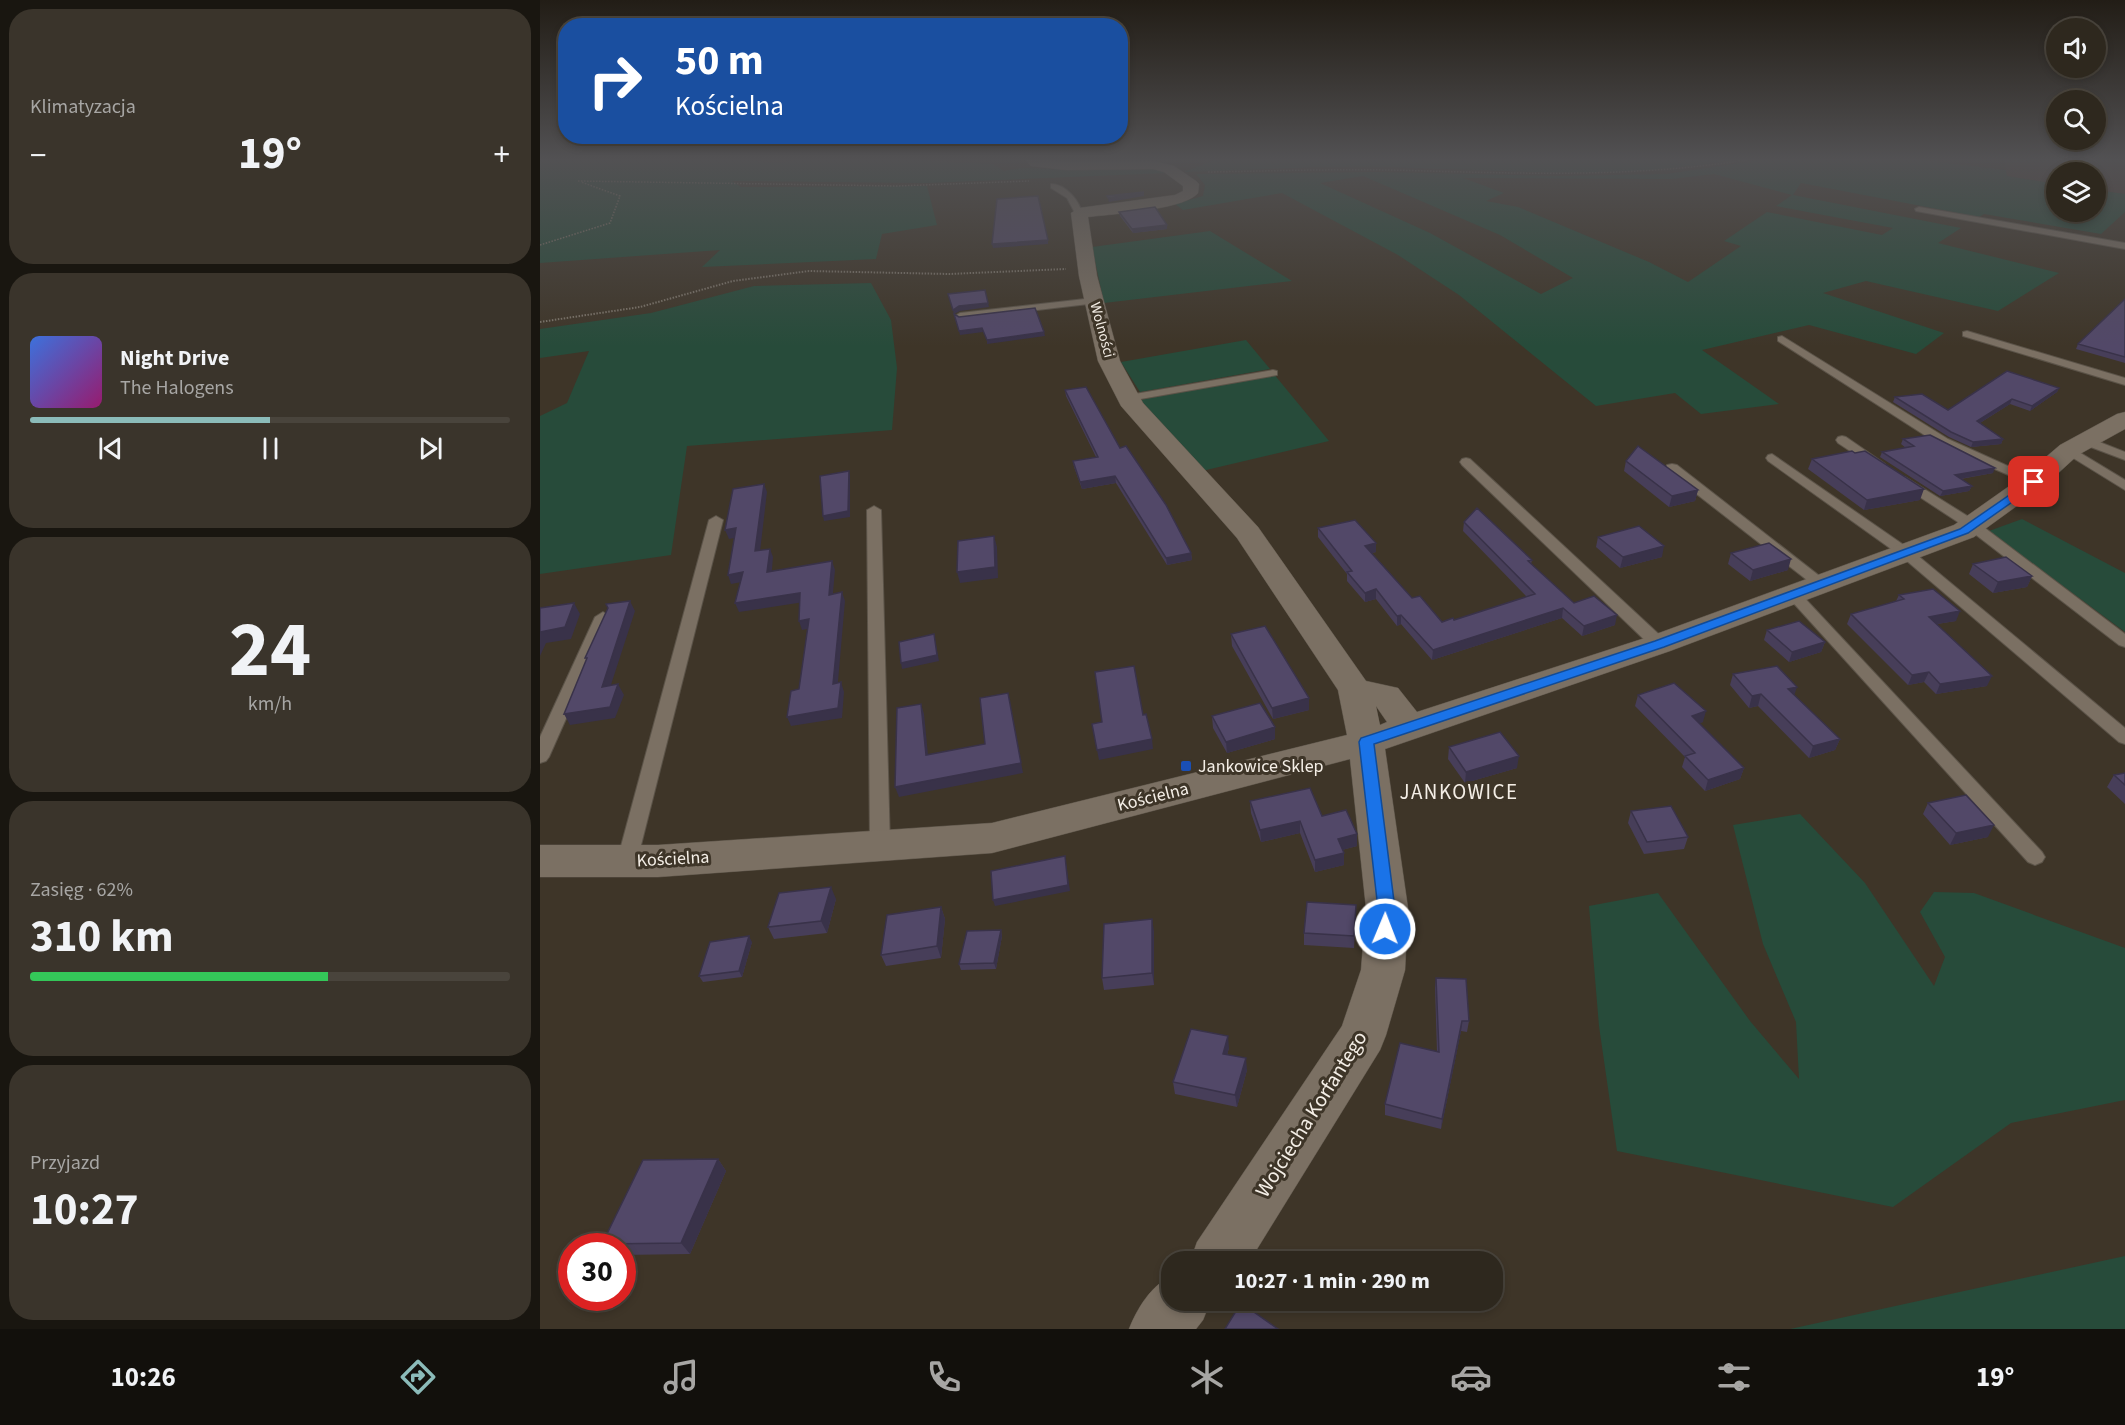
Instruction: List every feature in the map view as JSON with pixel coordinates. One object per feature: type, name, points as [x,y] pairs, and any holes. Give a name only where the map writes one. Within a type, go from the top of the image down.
[{"type":"street","name":"Wolności","points":[[1080,221],[1094,301],[1109,361],[1133,406],[1248,533],[1355,690],[1366,742]]},
{"type":"street","name":"Kościelna","points":[[540,861],[627,861],[992,838],[1366,742],[1659,644],[1964,531],[2034,482],[2077,445],[2125,419]]},
{"type":"street","points":[[1355,690],[1386,696],[1410,728]]},
{"type":"street","name":"Wojciecha Korfantego","points":[[1224,1251],[1363,1035],[1383,970],[1387,909],[1366,742]]},
{"type":"street","points":[[1158,1329],[1174,1311]]},
{"type":"lane","points":[[1990,221],[2125,246]]},
{"type":"lane","points":[[960,316],[1094,301]]},
{"type":"lane","points":[[1967,334],[2125,382]]},
{"type":"lane","points":[[1782,339],[1944,442],[2034,482]]},
{"type":"lane","points":[[1129,398],[1273,373]]},
{"type":"lane","points":[[1842,440],[1972,525],[2125,642]]},
{"type":"lane","points":[[2077,445],[2125,456]]},
{"type":"lane","points":[[2077,445],[2125,486]]},
{"type":"lane","points":[[1772,458],[1906,553],[2125,738]]},
{"type":"lane","points":[[1466,462],[1659,644]]},
{"type":"lane","points":[[1672,468],[1821,584]]},
{"type":"lane","points":[[874,510],[880,846]]},
{"type":"lane","points":[[627,861],[716,520]]},
{"type":"lane","points":[[1793,594],[2035,857]]},
{"type":"lane","points":[[540,757],[603,617]]},
{"type":"path","points":[[540,245],[611,221]]},
{"type":"path","points":[[540,322],[640,307],[733,281],[809,271],[949,274],[1088,268]]},
{"type":"green space","points":[[540,221],[936,221],[937,225],[882,234],[876,259],[702,267],[720,250],[540,263]]},
{"type":"green space","points":[[1334,221],[1404,221],[1541,294],[1573,278],[1500,235],[1468,221],[1551,221],[1649,262],[1688,282],[1741,246],[1724,241],[1754,221],[1812,221],[1882,235],[1893,228],[1856,221],[1925,221],[1961,228],[1938,243],[2059,273],[1998,311],[1866,281],[1823,293],[1944,333],[1916,354],[1809,325],[1702,350],[1779,404],[1701,414],[1675,393],[1596,406],[1459,295],[1398,255]]},
{"type":"green space","points":[[2025,221],[2106,222],[2115,221],[2101,234]]},
{"type":"green space","points":[[1210,231],[1292,281],[1104,303],[1092,247]]},
{"type":"green space","points":[[871,283],[891,320],[897,368],[892,430],[687,446],[671,555],[540,574],[540,416],[567,403],[589,351],[540,358],[540,329],[651,313],[754,286]]},
{"type":"green space","points":[[1246,340],[1270,369],[1140,392],[1121,362]]},
{"type":"green space","points":[[1273,373],[1329,441],[1202,471],[1140,400]]},
{"type":"green space","points":[[2022,519],[2125,573],[2125,632],[1989,531]]},
{"type":"green space","points":[[1800,814],[1865,883],[1934,986],[1945,957],[1920,912],[1934,892],[1974,893],[2125,948],[2125,1100],[2011,1123],[1893,1207],[1617,1151],[1599,1026],[1589,906],[1658,893],[1750,1021],[1799,1079],[1796,1022],[1763,944],[1733,825]]},
{"type":"green space","points":[[2125,1256],[2125,1329],[1790,1329]]},
{"type":"building","points":[[995,221],[1044,221],[1048,240],[992,244]]},
{"type":"building","points":[[1126,221],[1164,221],[1167,225],[1132,229]]},
{"type":"building","points":[[985,290],[988,303],[959,306],[953,310],[948,294]]},
{"type":"building","points":[[2125,299],[2125,357],[2078,344]]},
{"type":"building","points":[[1035,308],[1044,332],[987,340],[982,328],[959,331],[954,314],[959,317]]},
{"type":"building","points":[[2007,371],[2059,388],[2032,406],[2012,399],[1977,421],[2003,439],[1973,442],[1951,432],[1895,397],[1922,394],[1948,410]]},
{"type":"building","points":[[1086,387],[1120,448],[1126,446],[1166,505],[1191,553],[1166,558],[1115,476],[1080,482],[1073,461],[1098,457],[1065,390]]},
{"type":"building","points":[[1930,435],[1995,468],[1955,475],[1972,486],[1943,491],[1882,452],[1914,446],[1903,439]]},
{"type":"building","points":[[1638,446],[1698,490],[1672,496],[1626,461]]},
{"type":"building","points":[[1852,451],[1855,453],[1865,451],[1924,489],[1867,500],[1812,459]]},
{"type":"building","points":[[849,471],[848,511],[823,516],[820,476]]},
{"type":"building","points":[[764,484],[755,551],[770,549],[767,572],[832,561],[829,595],[842,592],[833,684],[841,682],[838,708],[787,717],[791,691],[799,689],[809,619],[799,621],[800,593],[735,603],[743,572],[728,575],[736,528],[725,530],[733,489]]},
{"type":"building","points":[[1477,508],[1532,560],[1528,561],[1574,603],[1594,596],[1617,615],[1584,626],[1563,608],[1433,650],[1401,615],[1397,616],[1376,589],[1365,593],[1347,572],[1352,571],[1318,528],[1355,520],[1376,543],[1365,546],[1412,598],[1420,596],[1442,622],[1535,594],[1464,522]]},
{"type":"building","points":[[1639,526],[1664,546],[1623,557],[1598,537]]},
{"type":"building","points":[[994,536],[995,567],[957,572],[958,541]]},
{"type":"building","points":[[1769,543],[1791,559],[1753,570],[1731,553]]},
{"type":"building","points":[[2006,557],[2032,576],[1998,582],[1973,564]]},
{"type":"building","points":[[1933,589],[1960,611],[1929,617],[1992,676],[1940,684],[1929,672],[1912,675],[1851,614],[1904,599],[1899,595]]},
{"type":"building","points":[[630,601],[602,687],[618,684],[610,707],[564,714],[587,658],[585,658],[608,608],[606,604]]},
{"type":"building","points":[[574,603],[565,627],[540,632],[540,608]]},
{"type":"building","points":[[1799,621],[1825,642],[1792,652],[1767,630]]},
{"type":"building","points":[[1265,626],[1309,698],[1272,708],[1231,634]]},
{"type":"building","points":[[934,634],[937,655],[901,663],[899,642]]},
{"type":"building","points":[[1134,666],[1143,715],[1146,714],[1152,739],[1097,750],[1092,724],[1102,722],[1095,672]]},
{"type":"building","points":[[1777,666],[1797,687],[1788,689],[1840,739],[1813,746],[1761,694],[1752,696],[1733,674]]},
{"type":"building","points":[[1674,683],[1706,711],[1692,716],[1744,768],[1708,780],[1685,756],[1695,753],[1638,695]]},
{"type":"building","points":[[1008,693],[1021,763],[895,787],[897,708],[921,704],[926,755],[985,744],[980,698]]},
{"type":"building","points":[[1260,703],[1275,727],[1226,742],[1212,716]]},
{"type":"building","points":[[1500,732],[1519,756],[1466,772],[1449,747]]},
{"type":"building","points":[[2125,773],[2125,785],[2114,775]]},
{"type":"building","points":[[1310,788],[1322,816],[1346,810],[1357,834],[1338,839],[1344,853],[1315,860],[1300,821],[1260,830],[1250,801]]},
{"type":"building","points":[[1966,795],[1994,825],[1956,833],[1928,803]]},
{"type":"building","points":[[1671,806],[1688,837],[1647,842],[1631,811]]},
{"type":"building","points":[[1065,856],[1068,885],[993,900],[991,871]]},
{"type":"building","points":[[831,887],[821,921],[768,927],[779,893]]},
{"type":"building","points":[[1307,902],[1356,905],[1354,936],[1304,933]]},
{"type":"building","points":[[941,907],[937,946],[881,955],[887,915]]},
{"type":"building","points":[[1152,919],[1152,973],[1102,978],[1104,924]]},
{"type":"building","points":[[1001,930],[994,963],[959,964],[967,931]]},
{"type":"building","points":[[749,936],[739,971],[699,976],[710,942]]},
{"type":"building","points":[[1436,978],[1466,979],[1469,1021],[1462,1021],[1442,1119],[1385,1104],[1400,1043],[1439,1052]]},
{"type":"building","points":[[1191,1029],[1228,1036],[1223,1054],[1246,1058],[1235,1095],[1173,1082]]},
{"type":"building","points":[[718,1159],[681,1243],[636,1244],[636,1233],[607,1233],[643,1160]]},
{"type":"building","points":[[1236,1311],[1252,1311],[1278,1329],[1225,1329]]},
{"type":"place","name":"Jankowice Sklep","points":[[1186,766]]},
{"type":"district","name":"JANKOWICE","points":[[1459,792]]},
{"type":"route","points":[[1385,929],[1387,909],[1366,742],[1659,644],[1964,531],[2034,482]]}]
